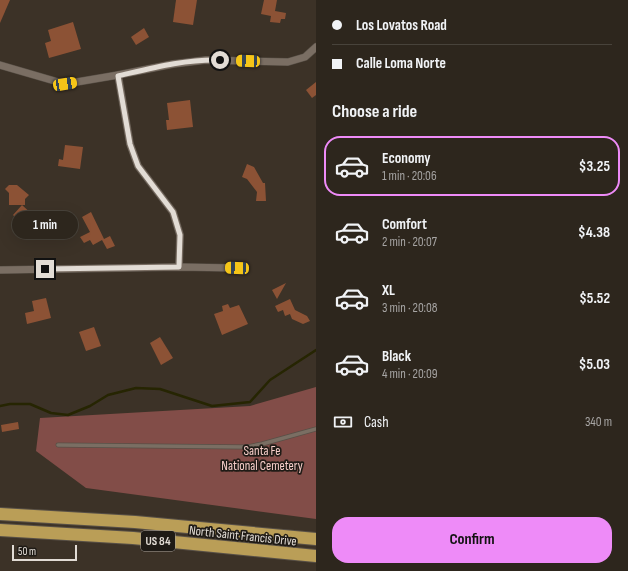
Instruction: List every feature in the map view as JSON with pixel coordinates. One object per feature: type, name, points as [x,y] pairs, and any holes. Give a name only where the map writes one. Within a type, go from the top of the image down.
[{"type":"highway","name":"North Saint Francis Drive","points":[[0,514],[135,522],[316,538]]},
{"type":"highway","name":"North Saint Francis Drive","points":[[0,530],[133,538],[316,556]]},
{"type":"street","points":[[0,65],[65,84],[118,76],[173,64],[206,60],[288,62],[305,57],[316,47]]},
{"type":"street","points":[[118,76],[130,144],[138,166],[173,212],[180,235],[179,267]]},
{"type":"street","points":[[0,270],[179,267],[237,268]]},
{"type":"lane","points":[[58,445],[247,447],[261,445],[316,429]]},
{"type":"green space","name":"Santa Fe National Cemetery","points":[[316,387],[316,519],[86,488],[36,451],[40,418],[250,406]]},
{"type":"building","points":[[0,0],[10,0],[0,23]]},
{"type":"building","points":[[176,0],[197,0],[193,25],[173,22]]},
{"type":"building","points":[[264,0],[277,0],[275,11],[286,13],[285,19],[281,19],[280,23],[270,22],[271,16],[261,14]]},
{"type":"building","points":[[73,22],[81,49],[49,58],[45,43],[51,41],[48,30]]},
{"type":"building","points":[[144,28],[149,37],[136,45],[131,37]]},
{"type":"building","points":[[316,82],[316,95],[312,98],[306,90]]},
{"type":"building","points":[[190,100],[193,127],[167,130],[166,120],[169,120],[167,103]]},
{"type":"building","points":[[65,145],[83,147],[80,169],[58,166],[59,159],[63,160]]},
{"type":"building","points":[[247,164],[254,167],[263,183],[265,183],[266,201],[256,201],[257,192],[247,179],[242,177]]},
{"type":"building","points":[[9,185],[17,185],[29,195],[25,199],[25,205],[9,205],[9,193],[5,189]]},
{"type":"building","points":[[22,205],[34,216],[34,229],[28,229],[24,225],[19,225],[19,221],[13,215]]},
{"type":"building","points":[[91,212],[104,239],[110,236],[115,246],[107,249],[102,240],[93,245],[90,240],[84,243],[80,237],[90,232],[82,217]]},
{"type":"building","points":[[286,283],[277,299],[272,290]]},
{"type":"building","points":[[46,298],[51,318],[27,324],[25,313],[34,311],[32,301]]},
{"type":"building","points":[[290,299],[295,310],[307,316],[310,321],[303,324],[292,319],[290,314],[285,316],[283,310],[278,312],[275,306]]},
{"type":"building","points":[[228,304],[230,308],[239,305],[248,324],[222,335],[214,314],[223,311],[222,306]]},
{"type":"building","points":[[94,327],[101,346],[86,351],[79,332]]},
{"type":"building","points":[[160,337],[173,358],[161,365],[150,343]]},
{"type":"building","points":[[18,422],[19,429],[2,432],[1,425]]},
{"type":"waterway","points":[[0,406],[10,404],[30,404],[51,413],[68,415],[90,406],[108,395],[136,388],[160,389],[212,406],[250,402],[270,380],[316,350]]},
{"type":"route","points":[[45,269],[179,267],[180,235],[173,212],[138,166],[130,144],[118,76],[173,64],[220,60]]}]
